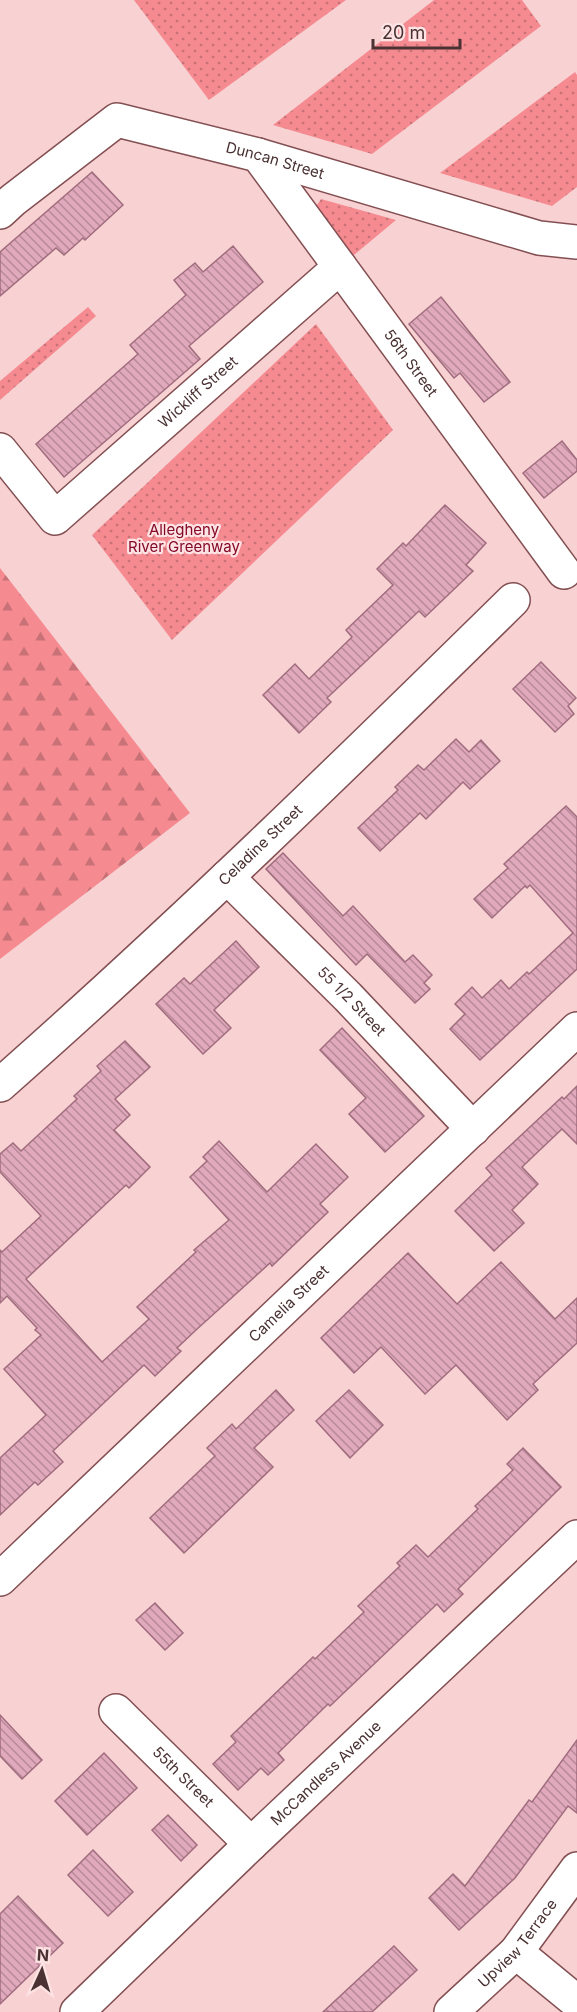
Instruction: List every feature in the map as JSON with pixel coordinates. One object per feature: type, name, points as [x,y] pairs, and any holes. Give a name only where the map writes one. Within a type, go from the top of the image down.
[{"type":"street","name":"Duncan Street","points":[[0,212],[117,120],[258,155],[539,238],[577,242]]},
{"type":"street","name":"56th Street","points":[[258,155],[564,572]]},
{"type":"street","name":"Wickliff Street","points":[[0,450],[55,518],[340,267]]},
{"type":"street","name":"Celadine Street","points":[[0,1084],[69,1024],[304,805],[513,600]]},
{"type":"street","name":"55 1/2 Street","points":[[226,877],[348,997],[473,1129]]},
{"type":"street","name":"Camelia Street","points":[[5,1563],[473,1129],[577,1029]]},
{"type":"street","name":"McCandless Avenue","points":[[77,2012],[251,1844],[577,1537]]},
{"type":"street","name":"55th Street","points":[[117,1711],[251,1844]]},
{"type":"street","name":"Upview Terrace","points":[[451,2012],[516,1952],[577,1869]]},
{"type":"street","points":[[516,1952],[577,2002]]},
{"type":"green space","points":[[134,0],[346,0],[209,100]]},
{"type":"green space","points":[[434,0],[522,0],[541,26],[372,154],[273,125]]},
{"type":"green space","points":[[575,72],[577,75],[577,187],[552,206],[440,173]]},
{"type":"green space","points":[[321,199],[396,220],[348,260],[315,208]]},
{"type":"green space","points":[[88,307],[96,316],[0,400],[0,381]]},
{"type":"green space","name":"Allegheny River Greenway","points":[[316,324],[393,430],[172,640],[92,535]]},
{"type":"green space","points":[[0,568],[190,813],[0,959]]},
{"type":"building","points":[[92,172],[123,205],[85,240],[83,238],[64,255],[56,248],[0,296],[0,252]]},
{"type":"building","points":[[233,246],[263,282],[189,346],[200,359],[64,477],[36,444],[138,354],[130,345],[186,295],[174,280],[195,263],[203,272]]},
{"type":"building","points":[[441,297],[510,382],[484,402],[460,373],[454,378],[409,324]]},
{"type":"building","points":[[562,441],[577,460],[577,471],[544,498],[523,473]]},
{"type":"building","points":[[445,505],[486,543],[466,565],[473,571],[425,617],[419,611],[327,698],[331,702],[299,733],[263,695],[295,664],[309,679],[352,637],[346,630],[393,585],[377,569],[403,543],[406,546]]},
{"type":"building","points":[[541,662],[576,698],[568,706],[574,714],[555,732],[513,689]]},
{"type":"building","points":[[456,739],[469,752],[481,740],[500,761],[470,789],[463,782],[426,819],[420,813],[380,851],[358,828],[398,790],[395,787],[418,765],[424,770]]},
{"type":"building","points":[[566,806],[577,817],[577,969],[480,1060],[450,1029],[465,1014],[455,1004],[472,987],[482,998],[501,980],[509,989],[527,972],[529,974],[573,933],[530,885],[527,888],[525,886],[492,918],[474,899],[508,868],[504,864]]},
{"type":"building","points":[[283,853],[343,916],[353,906],[405,962],[413,955],[432,975],[424,983],[430,989],[415,1003],[367,954],[356,965],[266,869]]},
{"type":"building","points":[[236,941],[259,967],[214,1010],[231,1028],[203,1054],[156,1004],[184,978],[190,984]]},
{"type":"building","points":[[342,1028],[424,1116],[385,1152],[349,1114],[366,1098],[320,1050]]},
{"type":"building","points":[[125,1041],[150,1067],[115,1099],[130,1115],[114,1130],[150,1167],[129,1188],[126,1185],[26,1279],[102,1362],[149,1319],[137,1307],[196,1252],[194,1250],[229,1220],[190,1177],[207,1161],[203,1157],[219,1141],[267,1192],[316,1144],[348,1177],[320,1204],[328,1212],[272,1266],[270,1263],[177,1348],[181,1351],[155,1376],[144,1365],[53,1451],[63,1462],[38,1485],[35,1482],[0,1515],[0,1458],[46,1415],[4,1369],[41,1335],[7,1296],[0,1303],[0,1250],[2,1252],[41,1216],[0,1172],[0,1154],[13,1143],[21,1151],[77,1099],[74,1096],[101,1071],[97,1066]]},
{"type":"building","points":[[577,1086],[577,1144],[562,1129],[522,1167],[538,1184],[512,1210],[524,1223],[494,1251],[455,1211],[492,1175],[486,1168],[562,1097],[564,1099]]},
{"type":"building","points":[[408,1253],[457,1304],[501,1262],[555,1319],[577,1298],[577,1343],[533,1384],[538,1390],[507,1420],[456,1365],[425,1394],[381,1347],[354,1373],[321,1338]]},
{"type":"building","points":[[276,1390],[294,1410],[254,1448],[273,1467],[184,1553],[150,1518],[215,1456],[207,1448],[232,1424],[236,1429]]},
{"type":"building","points":[[349,1390],[383,1425],[350,1458],[316,1421]]},
{"type":"building","points":[[523,1448],[561,1487],[458,1589],[463,1594],[444,1612],[437,1604],[278,1753],[284,1760],[268,1775],[261,1768],[238,1790],[213,1764],[236,1742],[231,1736],[313,1657],[315,1659],[364,1612],[358,1606],[400,1566],[397,1563],[416,1545],[428,1557],[478,1509],[475,1506],[513,1470],[507,1464]]},
{"type":"building","points":[[155,1603],[183,1633],[165,1650],[136,1620]]},
{"type":"building","points":[[0,1715],[42,1760],[22,1779],[0,1756]]},
{"type":"building","points":[[577,1740],[577,1813],[568,1806],[515,1878],[459,1930],[429,1898],[453,1874],[465,1886],[529,1800],[532,1802]]},
{"type":"building","points":[[104,1753],[137,1788],[87,1835],[55,1801]]},
{"type":"building","points":[[168,1815],[197,1845],[181,1861],[152,1830]]},
{"type":"building","points":[[93,1850],[133,1892],[108,1916],[68,1875]]},
{"type":"building","points":[[18,1896],[63,1943],[0,2004],[0,1914]]},
{"type":"building","points":[[394,1946],[417,1970],[372,2012],[323,2012]]}]
